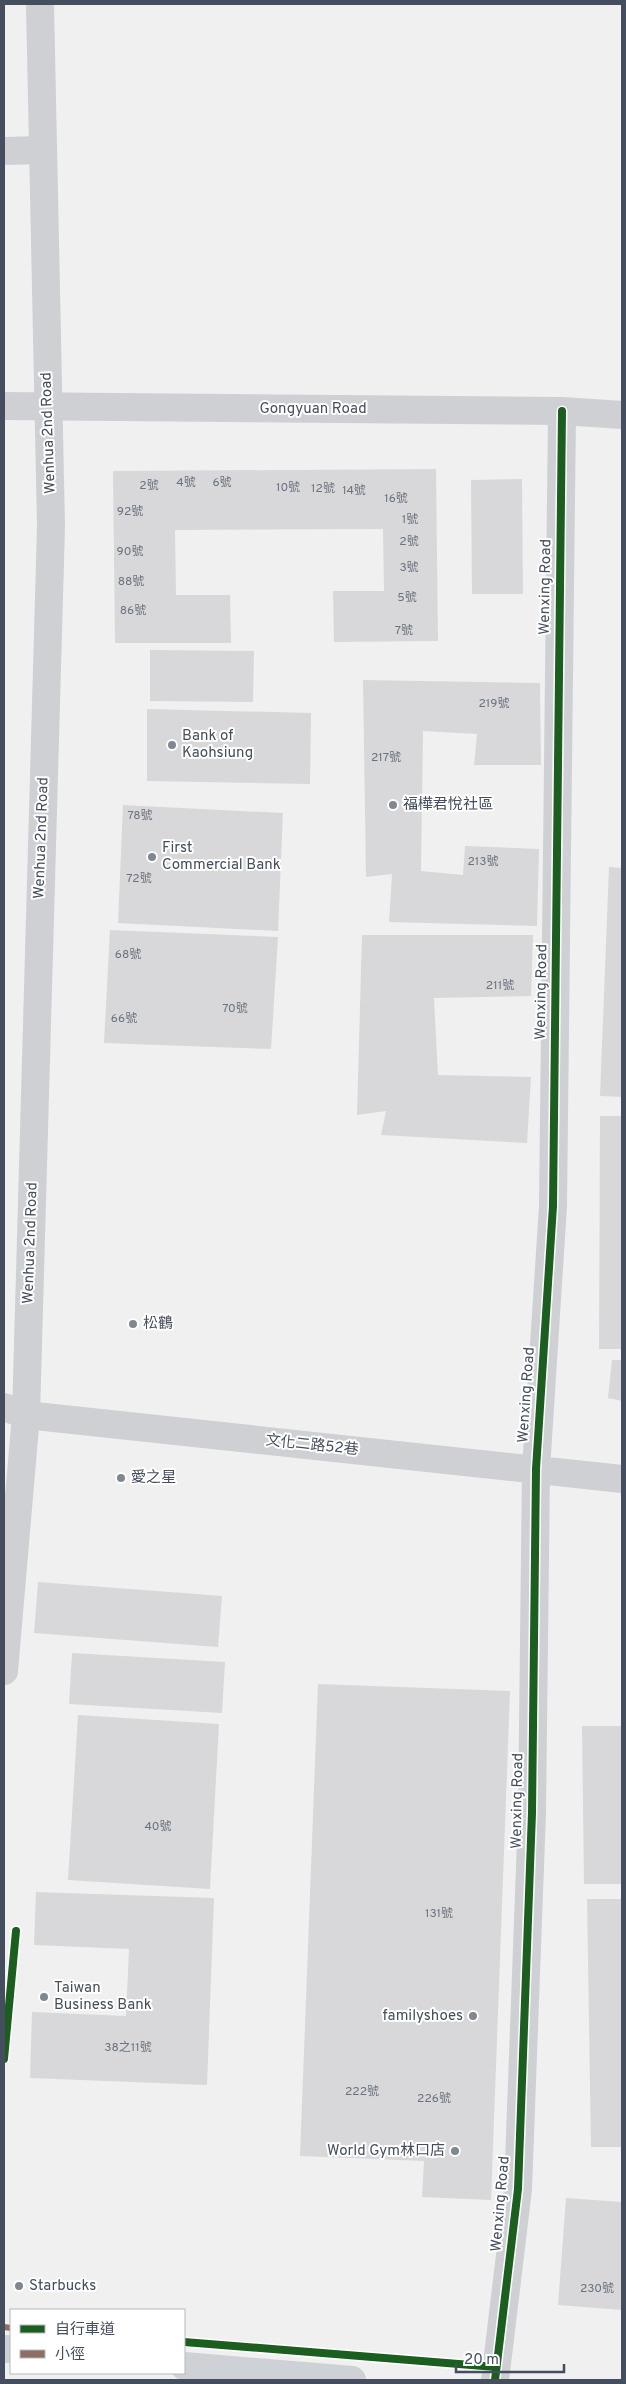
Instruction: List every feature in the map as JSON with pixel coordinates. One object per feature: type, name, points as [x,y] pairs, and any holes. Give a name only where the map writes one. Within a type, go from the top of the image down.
[{"type":"main road","points":[[185,2366],[352,2380]]},
{"type":"street","name":"Wenhua 2nd Road","points":[[4,1672],[51,526],[40,4]]},
{"type":"street","points":[[4,151],[43,150]]},
{"type":"street","name":"Gongyuan Road","points":[[4,406],[48,408],[562,411],[622,415]]},
{"type":"street","name":"Wenxing Road","points":[[495,2380],[518,2189],[532,1813],[536,1470],[553,1206],[562,411]]},
{"type":"street","name":"文化二路52巷","points":[[15,1411],[622,1479]]},
{"type":"building","points":[[436,469],[438,641],[334,642],[333,591],[384,591],[383,529],[175,530],[176,595],[230,595],[231,643],[115,643],[113,471]]},
{"type":"building","points":[[522,479],[523,594],[472,594],[471,480]]},
{"type":"building","points":[[150,650],[254,651],[253,702],[150,701]]},
{"type":"building","name":"福樺君悅社區","points":[[363,680],[540,683],[541,765],[474,765],[477,734],[423,731],[421,871],[463,875],[465,846],[539,849],[537,926],[389,922],[392,874],[366,877]]},
{"type":"building","points":[[147,709],[311,713],[310,784],[147,781]]},
{"type":"building","points":[[123,805],[283,813],[278,931],[118,923]]},
{"type":"building","points":[[609,867],[622,868],[622,1097],[600,1096]]},
{"type":"building","points":[[110,930],[278,937],[271,1049],[104,1043]]},
{"type":"building","points":[[362,935],[533,935],[531,996],[434,998],[438,1075],[531,1077],[527,1143],[381,1135],[386,1111],[357,1115]]},
{"type":"building","points":[[600,1116],[622,1116],[622,1349],[599,1349]]},
{"type":"building","points":[[612,1360],[622,1360],[622,1401],[608,1398]]},
{"type":"building","points":[[38,1582],[222,1596],[218,1647],[34,1633]]},
{"type":"building","points":[[72,1653],[225,1662],[222,1713],[69,1704]]},
{"type":"building","points":[[318,1684],[510,1691],[491,2200],[422,2197],[424,2161],[300,2156]]},
{"type":"building","points":[[78,1715],[219,1724],[210,1889],[68,1880]]},
{"type":"building","points":[[582,1726],[622,1726],[622,1884],[584,1884]]},
{"type":"building","points":[[36,1892],[214,1898],[207,2085],[30,2078],[32,2012],[126,2016],[129,1949],[34,1945]]},
{"type":"building","points":[[587,1899],[622,1899],[622,2147],[591,2147]]},
{"type":"building","points":[[566,2198],[622,2202],[622,2310],[558,2305]]},
{"type":"marked path","points":[[4,2327],[10,2328]]},
{"type":"cycle path","points":[[495,2380],[518,2189],[532,1813],[536,1469],[553,1206],[562,411]]},
{"type":"cycle path","points":[[4,2059],[16,1931]]},
{"type":"cycle path","points":[[185,2342],[496,2367]]},
{"type":"place","name":"Bank of Kaohsiung","points":[[172,745]]},
{"type":"place","name":"福樺君悅社區","points":[[393,805]]},
{"type":"place","name":"First Commercial Bank","points":[[152,857]]},
{"type":"place","name":"松鶴","points":[[133,1324]]},
{"type":"place","name":"愛之星","points":[[121,1478]]},
{"type":"place","name":"Taiwan Business Bank","points":[[44,1997]]},
{"type":"place","name":"familyshoes","points":[[473,2016]]},
{"type":"place","name":"World Gym林口店","points":[[455,2151]]},
{"type":"place","name":"Starbucks","points":[[19,2286]]}]
